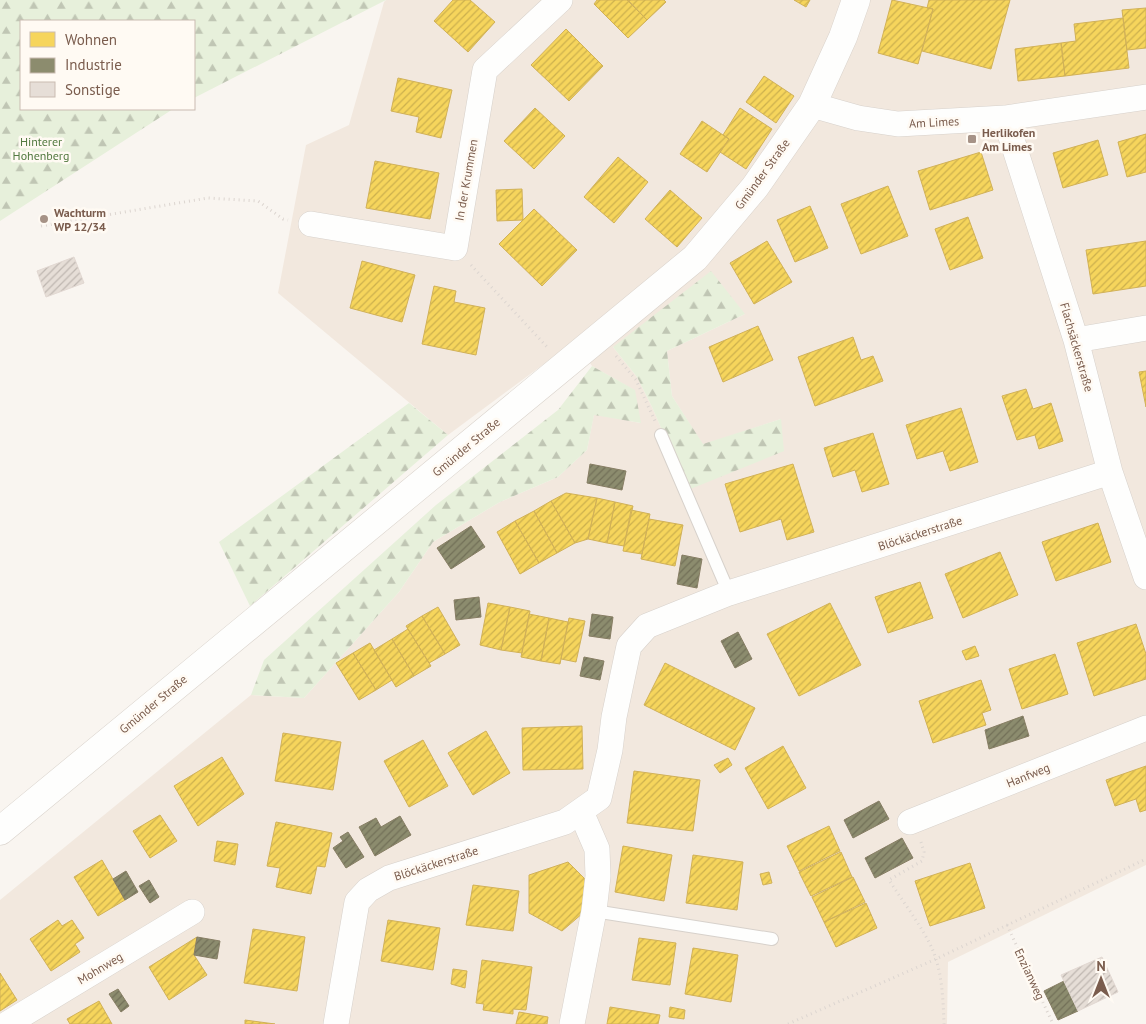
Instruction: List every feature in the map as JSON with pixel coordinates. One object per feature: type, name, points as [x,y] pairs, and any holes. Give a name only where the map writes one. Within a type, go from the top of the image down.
[{"type":"main road","name":"Gmünder Straße","points":[[0,831],[694,258],[755,187],[812,105],[843,37],[856,0]]},
{"type":"street","name":"In der Krummen","points":[[455,248],[485,70],[560,0]]},
{"type":"street","name":"Am Limes","points":[[812,105],[858,118],[898,124],[1005,118],[1146,97]]},
{"type":"street","name":"Flachsäckerstraße","points":[[1005,118],[1076,340],[1110,472],[1146,578]]},
{"type":"street","points":[[311,224],[455,248]]},
{"type":"street","points":[[1076,340],[1146,328]]},
{"type":"street","name":"Blöckäckerstraße","points":[[336,1024],[357,902],[368,890],[389,878],[565,822],[599,798],[629,646],[647,626],[729,593],[1110,472]]},
{"type":"street","name":"Hanfweg","points":[[910,822],[1146,728]]},
{"type":"street","points":[[572,1024],[594,911],[598,876],[597,849],[581,812]]},
{"type":"street","name":"Mohnweg","points":[[8,1024],[192,912]]},
{"type":"lane","points":[[661,435],[729,593]]},
{"type":"lane","points":[[594,911],[772,939]]},
{"type":"path","points":[[41,226],[208,198],[258,201],[282,219],[311,224]]},
{"type":"path","points":[[455,248],[542,339],[563,366]]},
{"type":"path","points":[[600,337],[636,380],[661,435]]},
{"type":"path","points":[[910,822],[924,852],[922,861],[889,880],[929,942],[936,959],[943,988],[944,1024]]},
{"type":"path","points":[[788,1024],[936,959],[1146,859]]},
{"type":"path","name":"Enzianweg","points":[[1007,925],[1053,1024]]},
{"type":"shaded area","points":[[386,0],[1146,0],[1146,865],[948,962],[947,1024],[0,1024],[0,900],[251,695],[304,698],[399,592],[433,542],[500,502],[558,477],[587,450],[594,414],[640,423],[634,390],[592,366],[575,341],[448,435],[278,293],[306,145],[349,125]],"holes":[[[745,314],[667,351],[672,396],[703,445],[781,419],[688,489],[637,377],[613,347]]]},
{"type":"green space","name":"Hinterer Hohenberg","points":[[0,0],[386,0],[195,97],[195,20],[20,20],[20,110],[171,110],[0,221]]},
{"type":"green space","points":[[711,271],[745,314],[667,351],[672,396],[703,444],[781,419],[784,451],[688,490],[637,377],[613,347]]},
{"type":"green space","points":[[592,366],[635,390],[641,423],[594,415],[587,450],[558,477],[500,502],[433,542],[399,592],[304,698],[251,695],[264,660],[436,505],[558,410]]},
{"type":"green space","points":[[409,403],[448,435],[250,606],[219,542]]},
{"type":"building: Wohnen","points":[[453,0],[470,0],[495,22],[468,52],[434,21]]},
{"type":"building: Wohnen","points":[[597,0],[627,0],[647,20],[628,38],[594,4]]},
{"type":"building: Wohnen","points":[[628,0],[664,0],[666,2],[647,20]]},
{"type":"building: Wohnen","points":[[794,0],[810,0],[806,7]]},
{"type":"building: Wohnen","points":[[892,0],[933,9],[918,64],[878,53]]},
{"type":"building: Wohnen","points":[[929,0],[1010,0],[991,69],[922,51],[933,9],[927,8]]},
{"type":"building: Wohnen","points":[[1146,8],[1146,48],[1127,50],[1122,10]]},
{"type":"building: Wohnen","points":[[1123,18],[1129,68],[1065,76],[1061,43],[1076,41],[1074,24]]},
{"type":"building: Wohnen","points":[[566,29],[603,66],[569,101],[531,65]]},
{"type":"building: Wohnen","points":[[1061,43],[1065,76],[1018,81],[1015,49]]},
{"type":"building: Wohnen","points":[[764,76],[794,96],[776,123],[746,102]]},
{"type":"building: Wohnen","points":[[398,78],[452,90],[441,138],[416,132],[419,117],[391,111]]},
{"type":"building: Wohnen","points":[[535,108],[565,136],[534,169],[504,141]]},
{"type":"building: Wohnen","points":[[740,108],[772,129],[746,169],[720,152],[729,139],[723,135]]},
{"type":"building: Wohnen","points":[[702,121],[729,139],[707,172],[680,154]]},
{"type":"building: Wohnen","points":[[1146,134],[1146,172],[1127,177],[1118,142]]},
{"type":"building: Wohnen","points":[[1098,140],[1108,175],[1063,188],[1053,153]]},
{"type":"building: Wohnen","points":[[981,152],[993,190],[930,210],[918,171]]},
{"type":"building: Wohnen","points":[[618,157],[648,182],[614,223],[584,197]]},
{"type":"building: Wohnen","points":[[375,161],[439,173],[430,219],[366,208]]},
{"type":"building: Wohnen","points":[[888,186],[908,236],[861,254],[841,204]]},
{"type":"building: Wohnen","points":[[522,189],[523,220],[497,221],[496,190]]},
{"type":"building: Wohnen","points":[[670,190],[702,218],[677,247],[645,219]]},
{"type":"building: Wohnen","points":[[810,206],[828,248],[795,262],[777,220]]},
{"type":"building: Wohnen","points":[[534,209],[577,250],[542,286],[499,244]]},
{"type":"building: Wohnen","points":[[968,217],[983,258],[950,270],[935,229]]},
{"type":"building: Wohnen","points":[[767,241],[792,282],[754,304],[730,263]]},
{"type":"building: Wohnen","points":[[1146,241],[1146,286],[1093,294],[1086,250]]},
{"type":"building: Wohnen","points":[[362,261],[415,275],[402,322],[350,308]]},
{"type":"building: Wohnen","points":[[434,286],[456,291],[454,302],[485,308],[476,355],[422,344]]},
{"type":"building: Wohnen","points":[[758,326],[773,360],[723,382],[709,347]]},
{"type":"building: Wohnen","points":[[853,337],[861,360],[873,356],[883,381],[815,406],[798,357]]},
{"type":"building: Wohnen","points":[[1146,371],[1146,407],[1139,372]]},
{"type":"building: Wohnen","points":[[1026,389],[1033,409],[1051,403],[1063,441],[1039,449],[1035,435],[1017,440],[1002,396]]},
{"type":"building: Wohnen","points":[[961,408],[978,462],[950,471],[943,451],[917,459],[906,425]]},
{"type":"building: Wohnen","points":[[873,433],[889,484],[862,492],[855,470],[833,477],[824,448]]},
{"type":"building: Wohnen","points":[[793,464],[814,532],[787,540],[781,519],[740,532],[725,484]]},
{"type":"building: Wohnen","points":[[566,493],[597,498],[588,539],[575,543],[551,501]]},
{"type":"building: Wohnen","points":[[597,498],[615,502],[607,543],[588,539]]},
{"type":"building: Wohnen","points":[[551,501],[575,543],[557,553],[534,511]]},
{"type":"building: Wohnen","points":[[615,502],[633,506],[624,546],[607,543]]},
{"type":"building: Wohnen","points":[[631,510],[650,514],[642,554],[623,551]]},
{"type":"building: Wohnen","points":[[534,511],[557,553],[539,563],[515,521]]},
{"type":"building: Wohnen","points":[[649,519],[683,525],[675,566],[641,559]]},
{"type":"building: Wohnen","points":[[515,521],[539,563],[520,574],[497,532]]},
{"type":"building: Wohnen","points":[[1098,523],[1111,562],[1056,581],[1042,542]]},
{"type":"building: Wohnen","points":[[1000,552],[1018,595],[963,618],[945,574]]},
{"type":"building: Wohnen","points":[[920,582],[933,618],[888,633],[875,597]]},
{"type":"building: Wohnen","points":[[488,603],[510,607],[501,650],[480,645]]},
{"type":"building: Wohnen","points":[[830,603],[861,665],[799,696],[767,634]]},
{"type":"building: Wohnen","points":[[438,607],[460,645],[445,654],[422,616]]},
{"type":"building: Wohnen","points":[[510,607],[530,611],[522,653],[501,650]]},
{"type":"building: Wohnen","points":[[529,614],[549,618],[541,661],[521,657]]},
{"type":"building: Wohnen","points":[[422,616],[445,654],[429,663],[406,626]]},
{"type":"building: Wohnen","points":[[549,618],[568,622],[560,664],[541,661]]},
{"type":"building: Wohnen","points":[[569,618],[585,621],[576,662],[561,659]]},
{"type":"building: Wohnen","points":[[1136,624],[1146,654],[1146,679],[1094,696],[1077,643]]},
{"type":"building: Wohnen","points":[[408,629],[431,666],[414,676],[392,639]]},
{"type":"building: Wohnen","points":[[392,639],[414,676],[396,687],[374,650]]},
{"type":"building: Wohnen","points":[[370,643],[392,680],[376,690],[353,653]]},
{"type":"building: Wohnen","points":[[975,646],[979,656],[966,660],[962,651]]},
{"type":"building: Wohnen","points":[[353,653],[376,690],[359,700],[336,663]]},
{"type":"building: Wohnen","points":[[1055,654],[1068,694],[1022,709],[1009,669]]},
{"type":"building: Wohnen","points":[[665,663],[755,708],[735,750],[644,705]]},
{"type":"building: Wohnen","points":[[981,680],[991,710],[982,713],[986,725],[933,743],[919,701]]},
{"type":"building: Wohnen","points":[[582,726],[583,769],[523,770],[522,728]]},
{"type":"building: Wohnen","points":[[486,731],[510,773],[473,795],[448,753]]},
{"type":"building: Wohnen","points":[[283,733],[341,742],[333,790],[275,781]]},
{"type":"building: Wohnen","points":[[423,740],[448,786],[409,807],[384,761]]},
{"type":"building: Wohnen","points":[[783,746],[806,788],[768,809],[745,768]]},
{"type":"building: Wohnen","points":[[222,757],[244,794],[198,826],[174,786]]},
{"type":"building: Wohnen","points":[[728,758],[732,765],[720,773],[714,765]]},
{"type":"building: Wohnen","points":[[1146,766],[1146,810],[1140,812],[1136,799],[1115,806],[1106,780]]},
{"type":"building: Wohnen","points":[[634,771],[700,780],[693,831],[627,823]]},
{"type":"building: Wohnen","points":[[160,815],[177,841],[150,858],[133,831]]},
{"type":"building: Wohnen","points":[[276,822],[332,833],[325,867],[317,866],[311,894],[276,887],[280,868],[267,866]]},
{"type":"building: Wohnen","points":[[829,826],[840,851],[799,871],[787,846]]},
{"type":"building: Wohnen","points":[[217,841],[238,844],[235,865],[214,861]]},
{"type":"building: Wohnen","points":[[623,846],[672,855],[664,901],[615,892]]},
{"type":"building: Wohnen","points":[[841,852],[852,877],[811,896],[799,872]]},
{"type":"building: Wohnen","points":[[693,855],[743,862],[737,910],[686,903]]},
{"type":"building: Wohnen","points":[[102,860],[125,900],[98,916],[74,877]]},
{"type":"building: Wohnen","points":[[568,862],[585,879],[583,913],[562,931],[529,913],[529,875]]},
{"type":"building: Wohnen","points":[[970,863],[985,908],[930,926],[915,881]]},
{"type":"building: Wohnen","points":[[769,872],[772,883],[763,885],[760,874]]},
{"type":"building: Wohnen","points":[[853,877],[865,902],[824,922],[812,897]]},
{"type":"building: Wohnen","points":[[473,885],[519,891],[513,931],[466,925]]},
{"type":"building: Wohnen","points":[[866,903],[877,928],[836,947],[824,922]]},
{"type":"building: Wohnen","points":[[58,920],[62,926],[72,920],[84,938],[75,944],[80,952],[51,971],[30,939]]},
{"type":"building: Wohnen","points":[[388,920],[440,928],[433,970],[381,961]]},
{"type":"building: Wohnen","points":[[253,929],[305,937],[297,991],[244,983]]},
{"type":"building: Wohnen","points":[[197,937],[194,955],[207,975],[169,1000],[149,967]]},
{"type":"building: Wohnen","points":[[639,938],[676,943],[670,985],[632,980]]},
{"type":"building: Wohnen","points":[[693,948],[738,955],[731,1002],[685,994]]},
{"type":"building: Wohnen","points":[[482,960],[532,967],[526,1010],[513,1009],[513,1014],[483,1010],[484,1004],[476,1003]]},
{"type":"building: Wohnen","points":[[453,969],[467,971],[465,988],[451,984]]},
{"type":"building: Wohnen","points":[[0,973],[17,1000],[0,1011]]},
{"type":"building: Wohnen","points":[[99,1001],[112,1024],[70,1024],[67,1019]]},
{"type":"building: Wohnen","points":[[610,1007],[660,1015],[658,1024],[607,1024]]},
{"type":"building: Wohnen","points":[[670,1007],[685,1010],[684,1019],[669,1017]]},
{"type":"building: Wohnen","points":[[519,1012],[548,1017],[547,1024],[516,1024]]},
{"type":"building: Wohnen","points":[[245,1020],[275,1024],[245,1024]]},
{"type":"building: Industrie","points":[[590,464],[626,471],[622,490],[587,483]]},
{"type":"building: Industrie","points":[[471,526],[485,547],[451,569],[437,548]]},
{"type":"building: Industrie","points":[[682,555],[702,559],[697,588],[677,584]]},
{"type":"building: Industrie","points":[[479,597],[481,617],[456,620],[454,600]]},
{"type":"building: Industrie","points":[[592,614],[613,617],[610,639],[589,636]]},
{"type":"building: Industrie","points":[[738,632],[752,659],[735,668],[721,641]]},
{"type":"building: Industrie","points":[[584,657],[604,661],[600,680],[580,676]]},
{"type":"building: Industrie","points":[[1023,716],[1029,736],[989,749],[985,730]]},
{"type":"building: Industrie","points":[[879,801],[889,819],[853,838],[844,820]]},
{"type":"building: Industrie","points":[[400,816],[411,835],[375,856],[359,827],[376,818],[381,827]]},
{"type":"building: Industrie","points":[[348,832],[364,857],[346,868],[333,848],[343,841],[340,837]]},
{"type":"building: Industrie","points":[[902,838],[913,858],[875,878],[865,858]]},
{"type":"building: Industrie","points":[[126,871],[138,892],[125,900],[113,879]]},
{"type":"building: Industrie","points":[[149,880],[159,897],[150,903],[139,886]]},
{"type":"building: Industrie","points":[[197,937],[220,941],[217,959],[194,955]]},
{"type":"building: Industrie","points":[[1064,981],[1078,1011],[1058,1020],[1044,991]]},
{"type":"building: Industrie","points":[[118,989],[129,1006],[121,1012],[109,994]]},
{"type":"building: Sonstige","points":[[74,257],[84,283],[46,297],[37,271]]},
{"type":"building: Sonstige","points":[[1102,957],[1118,992],[1078,1011],[1061,975]]},
{"type":"place","name":"Herlikofen Am Limes","points":[[972,139]]},
{"type":"place","name":"Wachturm WP 12/34","points":[[44,219]]}]
